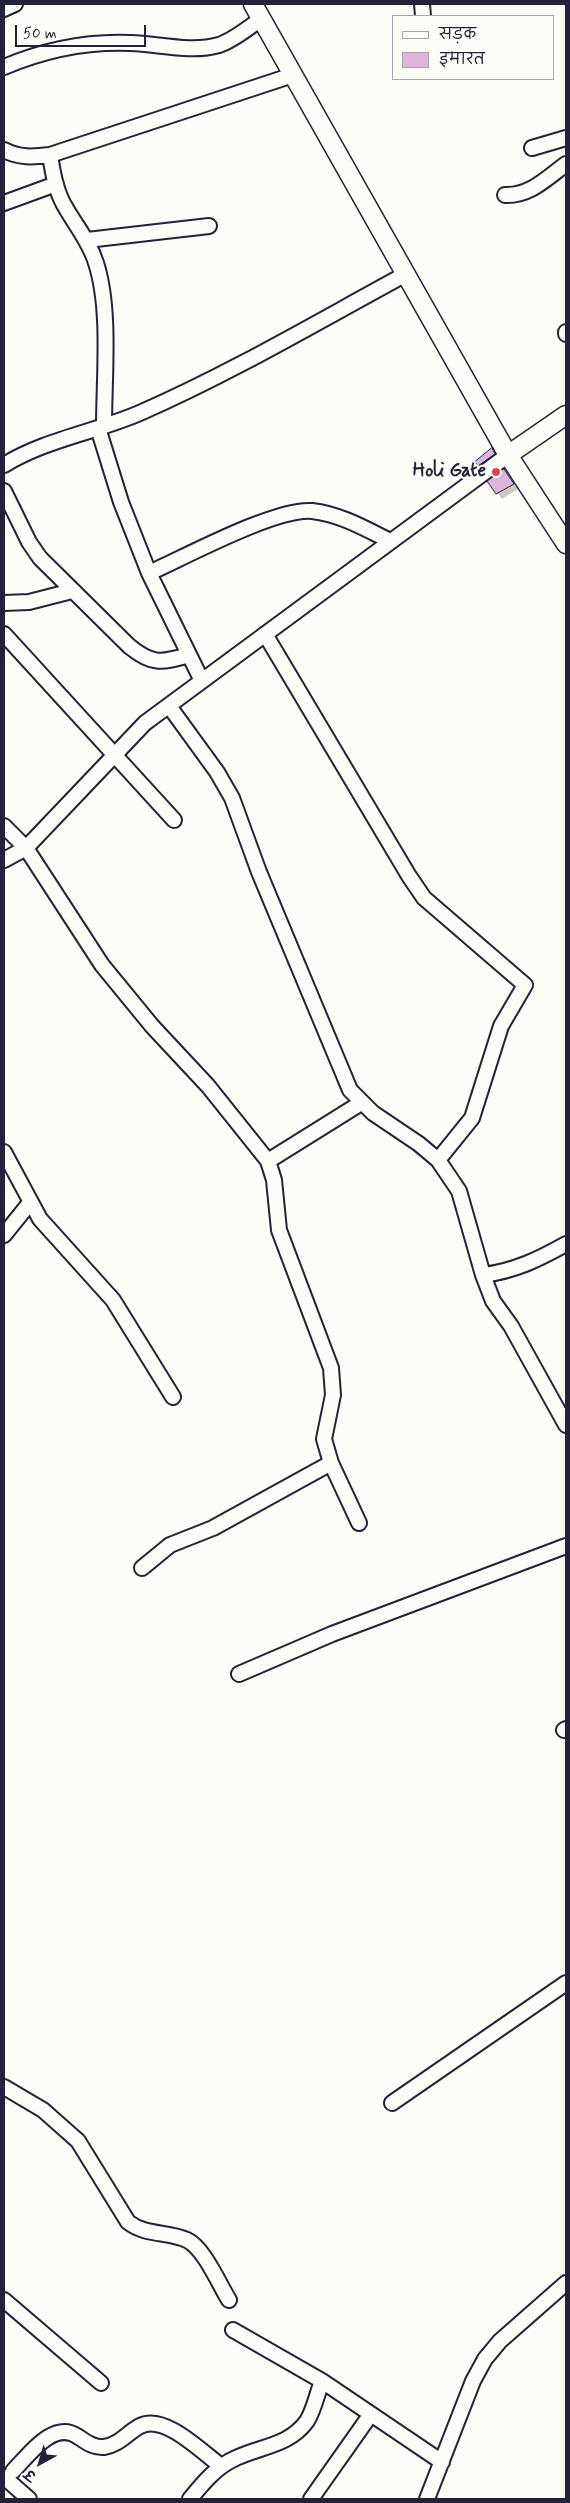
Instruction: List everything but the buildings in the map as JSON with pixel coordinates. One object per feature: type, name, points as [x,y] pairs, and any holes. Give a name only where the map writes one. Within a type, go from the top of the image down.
[{"type":"street","points":[[4,9],[15,4]]},
{"type":"street","points":[[252,4],[508,455],[566,544]]},
{"type":"street","points":[[4,67],[55,50],[94,44],[130,43],[206,48],[234,38],[261,19]]},
{"type":"street","points":[[4,150],[14,155],[29,157],[50,155],[293,75]]},
{"type":"street","points":[[532,148],[566,138]]},
{"type":"street","points":[[50,155],[56,184],[66,209],[87,240],[96,263],[102,293],[104,338],[101,427],[121,502],[149,574],[202,681]]},
{"type":"street","points":[[505,196],[515,196],[532,190],[566,164]]},
{"type":"street","points":[[4,203],[56,184]]},
{"type":"street","points":[[87,240],[209,226]]},
{"type":"street","points":[[4,465],[43,446],[101,427],[183,393],[406,274]]},
{"type":"street","points":[[4,860],[26,848],[145,723],[390,541],[566,415]]},
{"type":"street","points":[[4,491],[29,542],[51,570],[142,657],[164,662],[189,655]]},
{"type":"street","points":[[149,574],[233,534],[293,512],[311,511],[332,515],[353,522],[390,541]]},
{"type":"street","points":[[4,603],[29,602],[72,591]]},
{"type":"street","points":[[4,634],[174,820]]},
{"type":"street","points":[[265,634],[424,898],[526,986],[501,1026],[472,1118],[438,1160]]},
{"type":"street","points":[[169,706],[217,772],[232,798],[258,872],[350,1090],[361,1103],[438,1160],[459,1191],[483,1275],[494,1301],[511,1326],[566,1425]]},
{"type":"street","points":[[4,826],[26,848],[102,966],[152,1026],[208,1086],[268,1160],[274,1180],[279,1230],[331,1368],[333,1395],[324,1439],[331,1463],[359,1523]]},
{"type":"street","points":[[268,1160],[361,1103]]},
{"type":"street","points":[[4,1152],[29,1204],[40,1220],[113,1300],[173,1397]]},
{"type":"street","points":[[4,1236],[29,1204]]},
{"type":"street","points":[[483,1275],[507,1272],[534,1262],[566,1244]]},
{"type":"street","points":[[142,1568],[170,1545],[213,1528],[331,1463]]},
{"type":"street","points":[[239,1674],[332,1634],[566,1546]]},
{"type":"street","points":[[392,2103],[566,1984]]},
{"type":"street","points":[[4,2088],[43,2110],[78,2142],[128,2222],[137,2229],[187,2240],[199,2250],[229,2300]]},
{"type":"street","points":[[427,2499],[473,2381],[485,2359],[500,2341],[566,2284]]},
{"type":"street","points":[[4,2300],[101,2383]]},
{"type":"street","points":[[233,2330],[322,2381],[442,2462]]},
{"type":"street","points":[[190,2499],[221,2466],[236,2457],[279,2444],[293,2436],[308,2420],[322,2381]]},
{"type":"street","points":[[311,2499],[371,2414]]},
{"type":"street","points":[[29,2499],[8,2474],[50,2434],[61,2431],[70,2432],[91,2445],[101,2447],[113,2445],[141,2425],[154,2422],[167,2426],[221,2466]]},
{"type":"place","name":"Holi Gate","points":[[496,472]]}]
